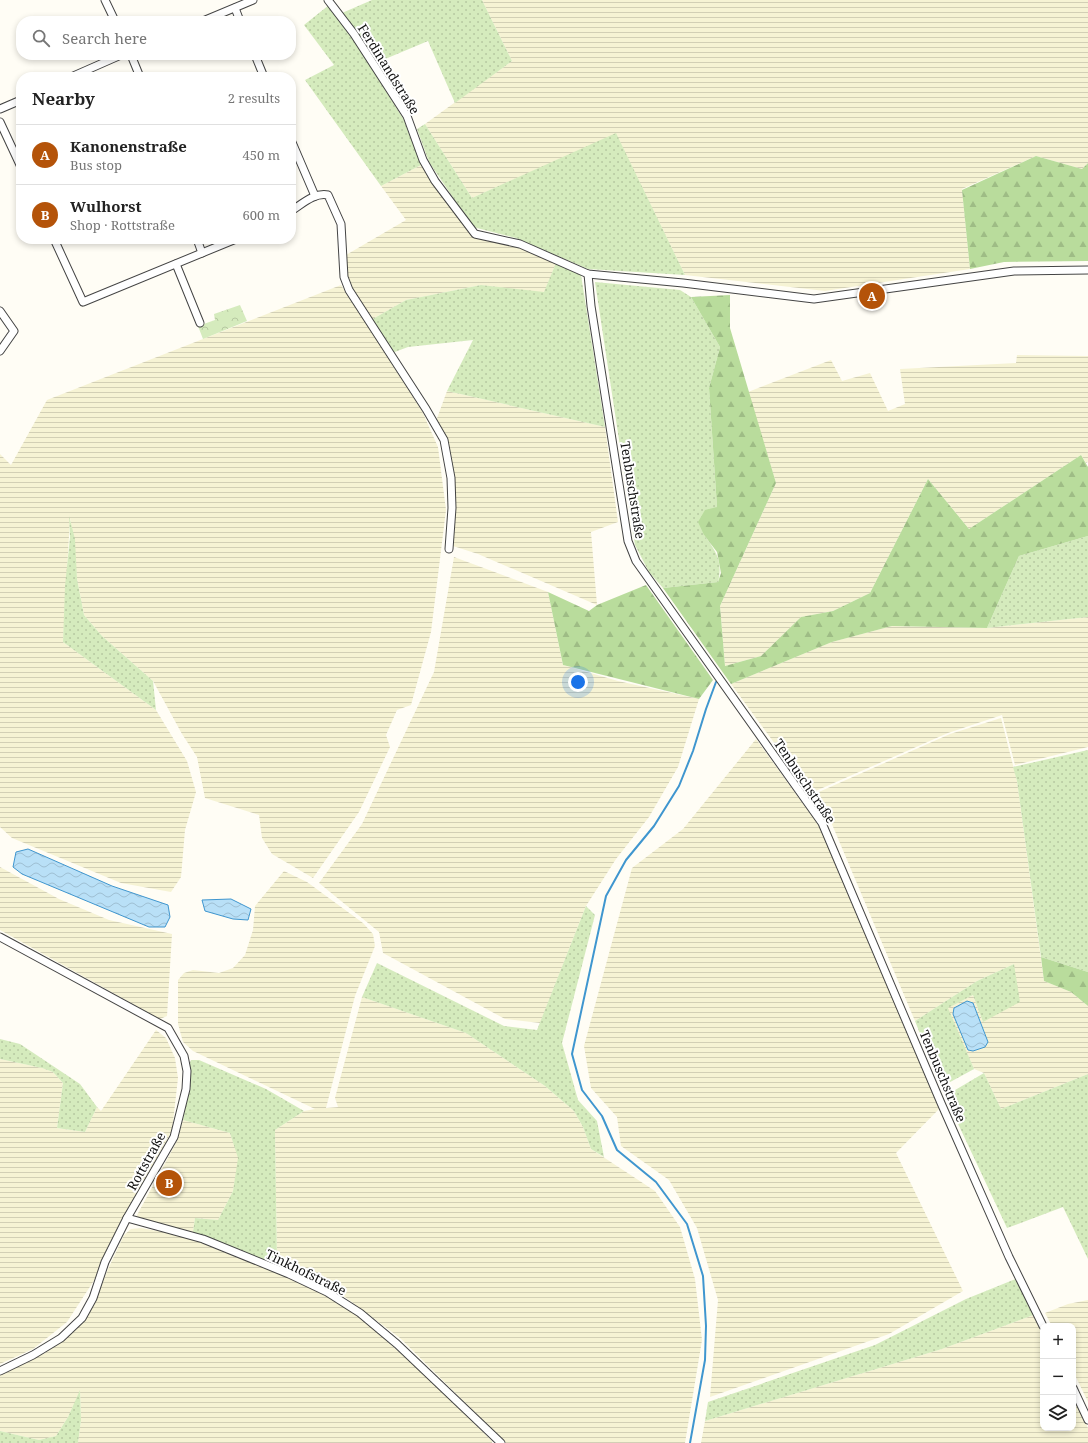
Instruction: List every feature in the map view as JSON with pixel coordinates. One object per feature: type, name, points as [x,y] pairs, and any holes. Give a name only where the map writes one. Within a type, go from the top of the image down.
[{"type":"street","points":[[105,0],[113,16]]},
{"type":"street","points":[[215,16],[253,0]]},
{"type":"street","name":"Ferdinandstraße","points":[[328,0],[354,34],[407,116],[422,160],[434,181],[475,234],[520,244],[588,274]]},
{"type":"street","points":[[235,8],[238,16]]},
{"type":"street","points":[[82,72],[110,60]]},
{"type":"street","points":[[133,60],[138,72]]},
{"type":"street","points":[[257,60],[262,72]]},
{"type":"street","points":[[0,109],[16,102]]},
{"type":"street","points":[[0,122],[16,156]]},
{"type":"street","points":[[296,152],[315,196]]},
{"type":"street","points":[[296,208],[322,193],[328,195],[341,224],[344,277],[349,290],[426,409],[444,440],[451,478],[452,508],[449,549]]},
{"type":"street","points":[[56,244],[83,302],[224,244]]},
{"type":"street","points":[[199,244],[202,253]]},
{"type":"street","points":[[176,264],[200,323]]},
{"type":"street","points":[[588,274],[683,283],[814,299],[1014,271],[1088,270]]},
{"type":"street","name":"Tenbuschstraße","points":[[588,274],[591,306],[628,541],[636,561],[822,823],[941,1103],[1009,1257],[1042,1323]]},
{"type":"street","points":[[0,311],[14,331],[0,351]]},
{"type":"street","name":"Rottstraße","points":[[0,937],[168,1028],[184,1056],[187,1071],[186,1089],[174,1137],[127,1218],[105,1262],[93,1298],[82,1318],[61,1338],[33,1355],[0,1371]]},
{"type":"street","name":"Tinkhofstraße","points":[[127,1218],[204,1239],[289,1274],[327,1292],[360,1313],[397,1344],[501,1443]]},
{"type":"street","points":[[1076,1394],[1088,1420]]},
{"type":"shaded area","points":[[482,0],[1088,0],[1088,163],[1082,169],[1036,156],[962,189],[970,269],[825,291],[685,275],[616,134],[472,198],[425,124],[512,61]]},
{"type":"shaded area","points":[[421,165],[475,238],[520,245],[556,263],[544,293],[481,285],[406,300],[371,320],[346,279],[346,255],[406,220],[381,186]]},
{"type":"shaded area","points":[[341,285],[422,411],[438,447],[446,510],[431,632],[411,705],[397,710],[386,735],[390,747],[359,812],[313,878],[272,854],[262,838],[259,815],[205,798],[197,757],[182,734],[153,681],[102,636],[84,615],[77,579],[70,518],[63,642],[156,710],[187,761],[196,792],[185,830],[181,877],[171,892],[121,883],[12,838],[0,827],[0,454],[11,465],[47,400]]},
{"type":"shaded area","points":[[1017,355],[1088,356],[1088,462],[1086,463],[1081,455],[969,529],[928,479],[870,593],[833,611],[801,617],[761,656],[725,666],[720,606],[776,483],[748,392],[831,360],[842,381],[870,373],[888,411],[905,404],[900,369],[1016,363]]},
{"type":"shaded area","points":[[447,391],[605,427],[618,522],[591,532],[597,605],[478,554],[453,546],[455,520],[454,478],[436,421]]},
{"type":"shaded area","points":[[454,557],[548,592],[563,665],[618,681],[699,699],[678,767],[649,817],[616,859],[586,906],[540,1023],[505,1019],[383,953],[379,932],[319,883],[362,824],[434,672]]},
{"type":"shaded area","points":[[1088,617],[1088,747],[1015,765],[1002,715],[948,733],[811,793],[731,684],[832,642],[892,626],[987,628]]},
{"type":"shaded area","points":[[1001,718],[1017,781],[1044,981],[1071,992],[1088,1006],[1088,1074],[1001,1109],[984,1073],[974,1069],[947,1008],[973,995],[983,1022],[1014,964],[977,981],[915,1021],[831,822],[812,795],[950,734]]},
{"type":"shaded area","points":[[756,739],[819,826],[940,1108],[896,1153],[963,1291],[889,1334],[710,1397],[718,1300],[697,1228],[669,1180],[621,1146],[617,1117],[591,1088],[584,1046],[632,868],[683,829]]},
{"type":"shaded area","points":[[0,867],[59,899],[109,920],[172,934],[167,1016],[160,1019],[0,930]]},
{"type":"shaded area","points":[[284,871],[307,882],[363,923],[373,934],[375,946],[355,996],[326,1108],[338,1107],[335,1098],[362,997],[466,1033],[545,1086],[574,1111],[583,1127],[591,1149],[655,1191],[680,1227],[695,1279],[702,1340],[685,1443],[506,1443],[400,1338],[333,1288],[331,1297],[361,1318],[427,1377],[492,1441],[492,1443],[78,1443],[81,1420],[80,1391],[68,1417],[56,1436],[39,1440],[0,1431],[0,1375],[45,1353],[72,1333],[93,1306],[124,1235],[131,1229],[141,1228],[184,1236],[243,1260],[277,1262],[275,1130],[304,1111],[315,1109],[193,1051],[183,1042],[178,1024],[178,980],[184,973],[193,970],[219,973],[233,968],[245,955],[253,930],[255,906]]},
{"type":"shaded area","points":[[156,1030],[166,1038],[175,1058],[178,1078],[172,1131],[125,1214],[95,1279],[67,1322],[33,1349],[0,1364],[0,1059],[42,1068],[53,1072],[63,1083],[57,1128],[85,1132],[97,1107],[101,1111]]},
{"type":"shaded area","points":[[183,1120],[230,1133],[239,1158],[233,1191],[218,1220],[195,1218],[193,1232],[136,1217],[177,1141]]},
{"type":"shaded area","points":[[1088,1300],[1088,1402],[1076,1377],[1076,1323],[1050,1323],[1045,1313],[1068,1304]]},
{"type":"shaded area","points":[[1036,1314],[1040,1323],[1040,1431],[1076,1431],[1076,1402],[1088,1428],[1088,1443],[701,1443],[705,1421],[942,1349]]},
{"type":"green space","points":[[372,0],[482,0],[512,61],[455,103],[428,41],[378,62],[342,13]]},
{"type":"green space","points":[[329,5],[353,39],[404,120],[421,165],[381,186],[305,80],[334,65],[304,25]]},
{"type":"green space","points":[[425,124],[472,198],[616,133],[685,275],[588,269],[516,238],[473,227],[429,162],[417,129]]},
{"type":"green space","points":[[1036,156],[1082,169],[1088,163],[1088,261],[1004,262],[970,269],[962,190]]},
{"type":"green space","points":[[556,263],[581,275],[605,427],[447,391],[473,340],[408,347],[392,353],[371,320],[406,300],[481,285],[544,292]]},
{"type":"green space","points":[[595,282],[680,290],[691,297],[720,347],[709,388],[717,507],[704,535],[715,551],[719,562],[720,568],[718,582],[663,588],[649,572],[635,545]]},
{"type":"green space","points":[[730,295],[730,328],[776,483],[720,606],[725,666],[761,656],[801,617],[833,611],[870,593],[928,479],[969,529],[1081,455],[1088,467],[1088,536],[1019,556],[987,628],[892,626],[832,642],[731,684],[663,588],[718,582],[721,573],[717,552],[704,535],[698,522],[705,510],[717,507],[709,388],[720,347],[691,297]]},
{"type":"green space","points":[[240,305],[247,321],[203,339],[198,326],[215,320],[214,314]]},
{"type":"green space","points":[[69,516],[75,539],[77,579],[84,615],[102,636],[153,681],[156,710],[63,642],[65,586],[70,537]]},
{"type":"green space","points":[[1088,536],[1088,617],[987,628],[1019,556]]},
{"type":"green space","points":[[646,585],[713,680],[699,699],[563,665],[548,592],[589,611],[597,605]]},
{"type":"green space","points":[[1088,750],[1088,972],[1041,957],[1017,781],[1013,767]]},
{"type":"green space","points":[[586,906],[595,915],[562,1043],[578,1100],[597,1121],[604,1157],[591,1149],[583,1127],[574,1111],[545,1086],[466,1033],[362,997],[377,963],[504,1026],[537,1030]]},
{"type":"green space","points":[[1041,957],[1088,972],[1088,1006],[1071,992],[1044,981]]},
{"type":"green space","points":[[1014,964],[1020,1002],[983,1022],[973,995],[948,1008],[974,1069],[941,1087],[915,1021],[977,981]]},
{"type":"green space","points":[[0,1039],[20,1044],[80,1084],[97,1107],[85,1132],[57,1128],[63,1083],[53,1072],[42,1068],[0,1059]]},
{"type":"green space","points":[[191,1060],[199,1060],[266,1089],[304,1111],[275,1130],[277,1262],[268,1262],[193,1232],[195,1218],[218,1220],[233,1191],[238,1158],[230,1133],[183,1120],[189,1087],[189,1065]]},
{"type":"green space","points":[[984,1073],[1001,1109],[1088,1074],[1088,1259],[1063,1207],[1007,1228],[945,1096]]},
{"type":"green space","points":[[1018,1278],[1036,1314],[942,1349],[705,1421],[708,1402],[875,1345],[966,1299]]},
{"type":"green space","points":[[80,1390],[81,1420],[78,1443],[0,1443],[0,1431],[39,1440],[56,1436],[68,1417]]},
{"type":"water","points":[[28,849],[112,886],[168,905],[170,917],[165,927],[149,927],[22,874],[13,867],[16,852]]},
{"type":"water","points":[[231,899],[251,909],[248,920],[233,919],[205,911],[202,900]]},
{"type":"water","points":[[967,1001],[973,1003],[988,1042],[985,1047],[973,1051],[968,1050],[953,1014],[954,1008]]},
{"type":"waterway","points":[[690,1443],[705,1360],[706,1326],[703,1276],[687,1224],[656,1182],[617,1150],[602,1116],[582,1090],[572,1054],[606,896],[626,860],[654,826],[679,786],[693,751],[716,682]]},
{"type":"place","name":"Kanonenstraße","points":[[872,296]]},
{"type":"place","name":"Wulhorst","points":[[169,1183]]}]
